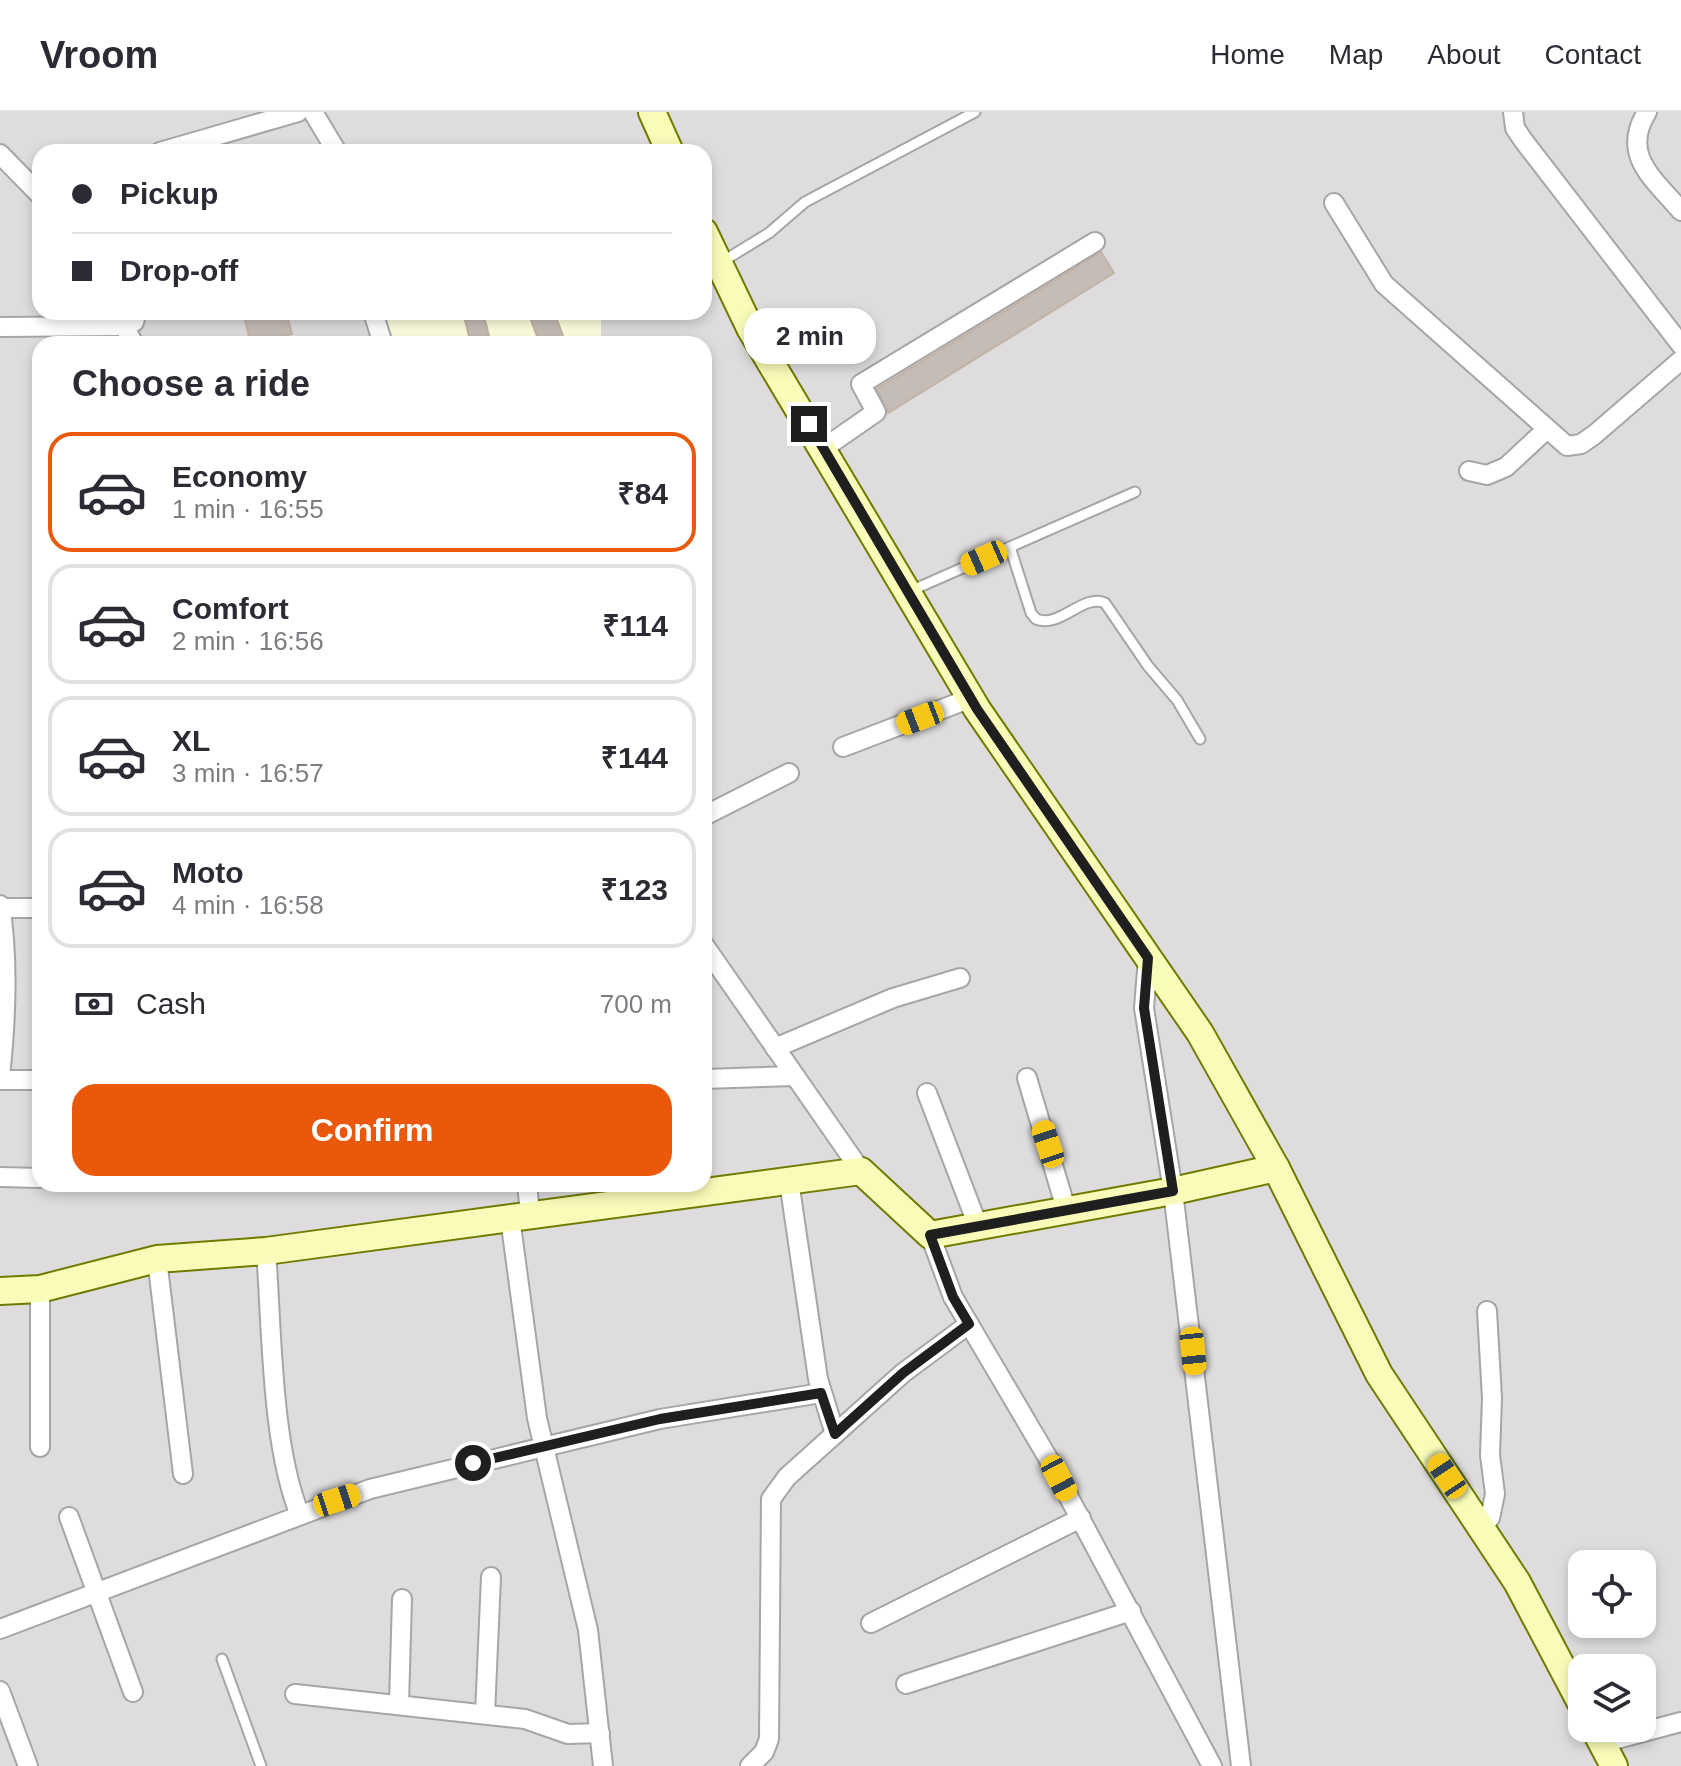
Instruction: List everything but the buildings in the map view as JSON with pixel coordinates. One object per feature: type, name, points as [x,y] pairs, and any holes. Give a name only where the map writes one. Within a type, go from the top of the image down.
[{"type":"main road","points":[[652,112],[666,144]]},
{"type":"main road","points":[[712,261],[906,593],[971,698],[1200,1033],[1276,1168],[1379,1374],[1517,1582],[1568,1679]]},
{"type":"main road","points":[[712,1191],[861,1171],[930,1235],[1173,1191],[1276,1168]]},
{"type":"main road","points":[[0,1291],[40,1289],[157,1259],[266,1251],[704,1192]]},
{"type":"street","points":[[188,144],[298,112]]},
{"type":"street","points":[[313,112],[332,144]]},
{"type":"street","points":[[1513,112],[1515,128],[1523,140],[1681,345]]},
{"type":"street","points":[[1647,112],[1634,138],[1637,153],[1681,211]]},
{"type":"street","points":[[0,154],[32,187]]},
{"type":"street","points":[[1334,203],[1384,284],[1567,446],[1581,444],[1681,360]]},
{"type":"street","points":[[824,448],[876,412],[861,384],[1095,242]]},
{"type":"street","points":[[0,327],[124,326],[135,320]]},
{"type":"street","points":[[124,326],[130,336]]},
{"type":"street","points":[[1469,471],[1487,475],[1506,467],[1547,429]]},
{"type":"street","points":[[843,747],[971,698]]},
{"type":"street","points":[[712,812],[789,773]]},
{"type":"street","points":[[32,908],[0,907],[5,1014],[0,1078],[32,1080]]},
{"type":"street","points":[[1148,958],[1144,1008],[1173,1191],[1241,1766]]},
{"type":"street","points":[[712,960],[861,1171]]},
{"type":"street","points":[[775,1048],[893,998],[960,978]]},
{"type":"street","points":[[712,1079],[795,1076]]},
{"type":"street","points":[[1027,1078],[1066,1209]]},
{"type":"street","points":[[927,1093],[978,1226]]},
{"type":"street","points":[[0,1177],[32,1178]]},
{"type":"street","points":[[789,1181],[821,1393],[835,1434]]},
{"type":"street","points":[[525,1192],[520,1216],[544,1445],[588,1630],[603,1766]]},
{"type":"street","points":[[930,1235],[953,1297],[1081,1518],[1212,1766]]},
{"type":"street","points":[[266,1251],[282,1452],[290,1491],[300,1515]]},
{"type":"street","points":[[157,1259],[183,1474]]},
{"type":"street","points":[[40,1289],[40,1447]]},
{"type":"street","points":[[1481,1526],[1490,1518],[1495,1494],[1490,1455],[1492,1398],[1487,1311]]},
{"type":"street","points":[[750,1766],[764,1752],[769,1739],[771,1499],[787,1477],[903,1373],[969,1324]]},
{"type":"street","points":[[0,1629],[370,1489],[660,1419],[821,1393]]},
{"type":"street","points":[[69,1517],[133,1692]]},
{"type":"street","points":[[871,1623],[1081,1518]]},
{"type":"street","points":[[485,1714],[491,1577]]},
{"type":"street","points":[[399,1704],[402,1599]]},
{"type":"street","points":[[906,1684],[1131,1611]]},
{"type":"street","points":[[0,1691],[28,1766]]},
{"type":"street","points":[[295,1694],[525,1719],[568,1734],[600,1733]]},
{"type":"street","points":[[1603,1746],[1681,1722]]},
{"type":"lane","points":[[712,259],[769,233],[805,202],[975,112]]},
{"type":"lane","points":[[906,593],[1135,492]]},
{"type":"lane","points":[[1010,547],[1031,613],[1036,619],[1053,620],[1099,600],[1105,603],[1148,666],[1177,700],[1200,739]]},
{"type":"lane","points":[[222,1659],[261,1766]]},
{"type":"shaded area","points":[[0,112],[1681,112],[1681,1766],[0,1766]]},
{"type":"shaded area","points":[[382,320],[601,320],[601,336],[387,336]]},
{"type":"route","points":[[473,1463],[660,1419],[821,1393],[835,1434],[903,1373],[969,1324],[953,1297],[930,1235],[1173,1191],[1144,1008],[1148,958],[977,709],[809,424]]}]
